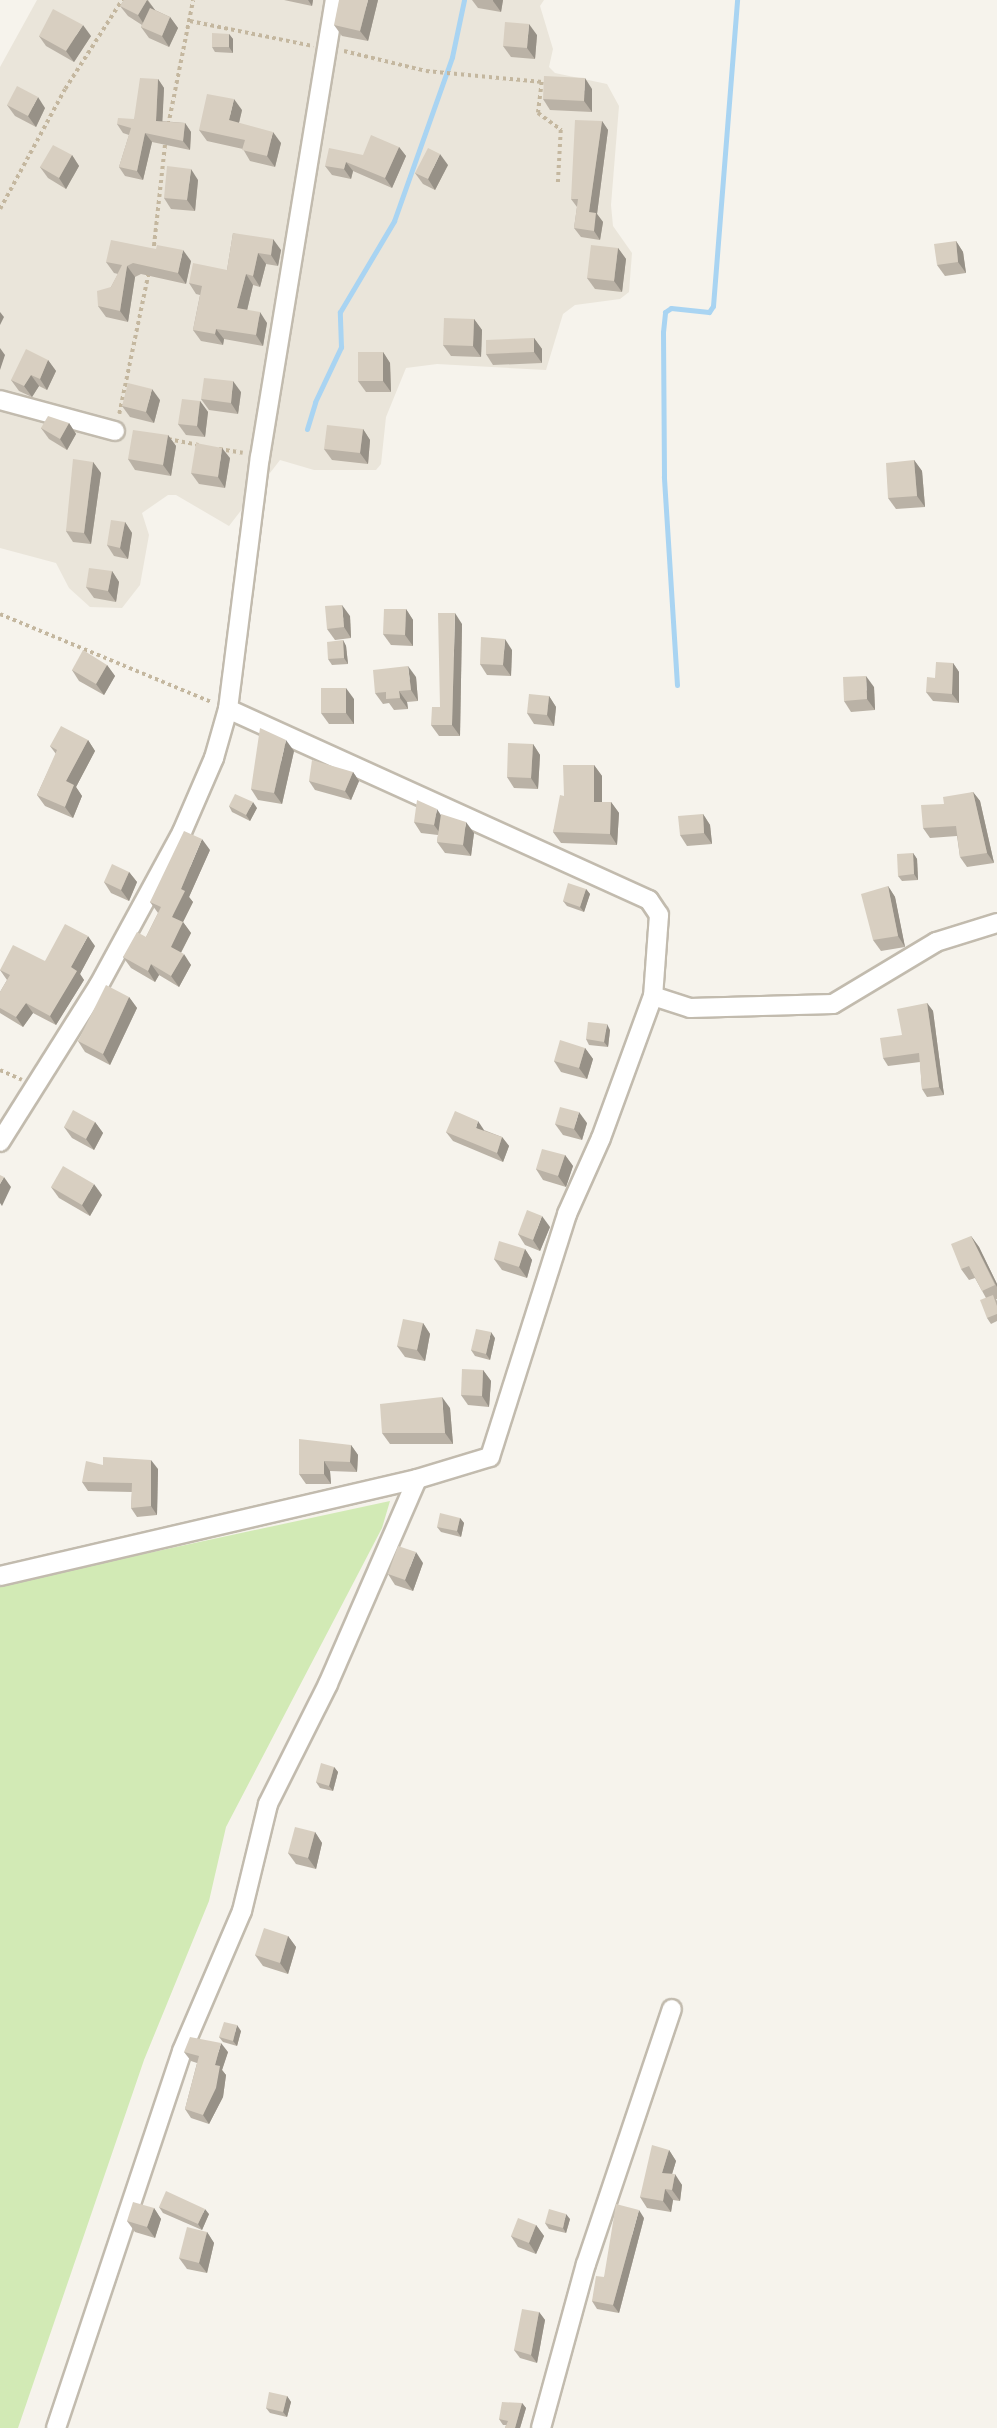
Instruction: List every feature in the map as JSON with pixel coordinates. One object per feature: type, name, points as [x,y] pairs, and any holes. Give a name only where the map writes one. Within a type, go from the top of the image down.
[{"type":"street","points":[[0,1142],[59,1054],[182,832],[214,758],[228,709],[260,457],[335,0]]},
{"type":"street","points":[[0,400],[115,431]]},
{"type":"street","points":[[0,1576],[417,1479],[490,1457],[567,1214],[601,1138],[653,996],[659,915],[649,900],[228,709]]},
{"type":"street","points":[[653,996],[690,1008],[834,1004],[936,942],[997,923]]},
{"type":"street","points":[[56,2428],[182,2051],[242,1911],[268,1804],[328,1684],[417,1479]]},
{"type":"street","points":[[541,2428],[586,2264],[672,2009]]},
{"type":"path","points":[[0,209],[65,89],[122,0]]},
{"type":"path","points":[[115,431],[155,248],[161,161],[193,0]]},
{"type":"path","points":[[190,20],[426,71],[542,82],[538,113],[561,130],[558,186]]},
{"type":"path","points":[[166,439],[201,445]]},
{"type":"path","points":[[213,447],[260,457]]},
{"type":"path","points":[[0,614],[228,709]]},
{"type":"shaded area","points":[[37,0],[544,0],[540,6],[553,49],[549,67],[555,73],[607,84],[619,106],[611,205],[613,226],[632,253],[629,292],[620,299],[575,305],[563,314],[546,370],[437,364],[406,368],[386,417],[381,464],[376,470],[314,470],[280,460],[229,526],[176,495],[168,495],[142,513],[149,535],[140,585],[122,608],[90,607],[69,588],[56,563],[0,548],[0,67]]},
{"type":"green space","points":[[390,1501],[382,1528],[226,1827],[209,1901],[144,2060],[18,2428],[0,2428],[0,1585]]},
{"type":"building","points":[[124,0],[147,0],[138,15],[120,6]]},
{"type":"building","points":[[339,0],[368,0],[360,31],[334,25]]},
{"type":"building","points":[[150,8],[170,17],[162,36],[141,27]]},
{"type":"building","points":[[53,9],[83,25],[66,51],[39,36]]},
{"type":"building","points":[[505,22],[529,24],[527,48],[503,46]]},
{"type":"building","points":[[212,33],[229,34],[229,47],[212,47]]},
{"type":"building","points":[[544,76],[585,78],[584,101],[543,99]]},
{"type":"building","points":[[140,78],[158,79],[156,121],[185,123],[183,141],[145,133],[137,171],[119,167],[131,128],[117,124],[118,118],[134,119]]},
{"type":"building","points":[[17,86],[38,97],[28,116],[7,105]]},
{"type":"building","points":[[207,94],[234,99],[229,120],[273,132],[267,156],[242,150],[245,140],[199,130]]},
{"type":"building","points":[[575,120],[602,121],[589,212],[596,213],[594,231],[574,228],[578,199],[571,199]]},
{"type":"building","points":[[371,135],[399,147],[385,178],[346,162],[344,169],[325,166],[329,148],[363,155]]},
{"type":"building","points":[[53,145],[72,155],[59,178],[40,167]]},
{"type":"building","points":[[428,148],[440,154],[428,179],[415,173]]},
{"type":"building","points":[[167,166],[191,169],[187,200],[164,198]]},
{"type":"building","points":[[233,233],[273,239],[271,255],[258,253],[253,276],[246,274],[237,308],[260,312],[256,335],[216,329],[215,334],[193,330],[202,286],[189,283],[193,263],[227,270]]},
{"type":"building","points":[[111,240],[156,249],[157,245],[183,250],[178,273],[133,263],[127,266],[120,311],[98,306],[97,291],[111,287],[122,265],[106,262]]},
{"type":"building","points":[[956,241],[958,262],[937,265],[934,244]]},
{"type":"building","points":[[591,245],[618,248],[614,281],[587,278]]},
{"type":"building","points":[[444,318],[474,319],[473,346],[443,345]]},
{"type":"building","points":[[534,338],[534,352],[486,354],[486,340]]},
{"type":"building","points":[[26,349],[48,360],[40,379],[31,375],[24,386],[11,380]]},
{"type":"building","points":[[358,352],[383,352],[383,381],[358,381]]},
{"type":"building","points":[[204,378],[233,381],[231,403],[201,399]]},
{"type":"building","points":[[128,383],[152,389],[146,412],[122,406]]},
{"type":"building","points":[[182,399],[200,401],[197,426],[178,424]]},
{"type":"building","points":[[48,416],[69,423],[60,439],[41,428]]},
{"type":"building","points":[[327,425],[363,429],[360,453],[324,449]]},
{"type":"building","points":[[133,430],[168,435],[163,465],[128,459]]},
{"type":"building","points":[[196,443],[222,448],[218,477],[191,473]]},
{"type":"building","points":[[73,459],[93,462],[84,533],[66,531]]},
{"type":"building","points":[[914,460],[917,496],[888,498],[886,463]]},
{"type":"building","points":[[111,520],[125,522],[120,548],[107,545]]},
{"type":"building","points":[[89,568],[112,571],[108,591],[86,587]]},
{"type":"building","points":[[342,605],[344,627],[327,629],[325,606]]},
{"type":"building","points":[[384,609],[406,609],[405,635],[383,634]]},
{"type":"building","points":[[438,613],[455,613],[452,725],[431,725],[432,707],[440,707]]},
{"type":"building","points":[[481,637],[505,639],[503,665],[480,664]]},
{"type":"building","points":[[343,640],[344,658],[328,659],[327,642]]},
{"type":"building","points":[[83,650],[107,665],[96,684],[72,670]]},
{"type":"building","points":[[936,662],[953,663],[952,694],[926,692],[927,677],[935,678]]},
{"type":"building","points":[[408,666],[411,690],[399,691],[400,698],[386,699],[386,692],[375,693],[373,670]]},
{"type":"building","points":[[866,676],[867,699],[844,701],[843,677]]},
{"type":"building","points":[[321,688],[346,688],[346,713],[321,713]]},
{"type":"building","points":[[529,694],[549,696],[547,715],[527,713]]},
{"type":"building","points":[[61,726],[88,740],[66,781],[74,785],[65,807],[37,795],[57,750],[50,746]]},
{"type":"building","points":[[260,728],[286,740],[274,793],[251,789]]},
{"type":"building","points":[[508,743],[533,744],[531,778],[507,777]]},
{"type":"building","points":[[312,760],[353,772],[345,791],[309,781]]},
{"type":"building","points":[[563,765],[594,765],[594,802],[611,802],[610,834],[553,832],[560,795],[564,796]]},
{"type":"building","points":[[973,792],[987,853],[960,857],[956,826],[923,828],[921,805],[944,804],[943,797]]},
{"type":"building","points":[[235,794],[253,802],[246,815],[229,806]]},
{"type":"building","points":[[417,800],[437,809],[434,825],[414,822]]},
{"type":"building","points":[[441,814],[466,822],[463,845],[437,842]]},
{"type":"building","points":[[703,814],[704,833],[680,835],[678,816]]},
{"type":"building","points":[[184,831],[202,839],[181,889],[185,891],[172,917],[183,922],[171,947],[184,954],[171,976],[151,964],[148,971],[123,957],[137,932],[146,937],[161,907],[150,902]]},
{"type":"building","points":[[913,853],[914,874],[898,876],[897,854]]},
{"type":"building","points":[[112,864],[129,872],[121,890],[104,882]]},
{"type":"building","points":[[568,883],[586,889],[580,907],[563,901]]},
{"type":"building","points":[[888,886],[898,936],[873,940],[861,894]]},
{"type":"building","points":[[65,924],[88,936],[71,967],[77,971],[50,1016],[26,1003],[16,1017],[0,1008],[0,992],[10,975],[0,970],[13,945],[45,961]]},
{"type":"building","points":[[106,985],[129,997],[103,1054],[78,1041]]},
{"type":"building","points":[[927,1003],[939,1087],[922,1089],[919,1053],[883,1058],[880,1038],[902,1035],[897,1009]]},
{"type":"building","points":[[588,1022],[607,1024],[604,1042],[586,1039]]},
{"type":"building","points":[[560,1040],[585,1048],[579,1068],[554,1061]]},
{"type":"building","points":[[560,1107],[579,1112],[574,1129],[555,1124]]},
{"type":"building","points":[[73,1110],[95,1122],[86,1139],[64,1127]]},
{"type":"building","points":[[455,1111],[478,1121],[476,1128],[502,1137],[497,1153],[446,1132]]},
{"type":"building","points":[[542,1149],[565,1155],[558,1176],[536,1169]]},
{"type":"building","points":[[63,1166],[94,1184],[82,1205],[51,1187]]},
{"type":"building","points":[[527,1210],[542,1216],[533,1240],[518,1234]]},
{"type":"building","points":[[971,1236],[995,1285],[982,1291],[969,1266],[961,1269],[951,1244]]},
{"type":"building","points":[[499,1241],[525,1249],[519,1267],[494,1259]]},
{"type":"building","points":[[993,1295],[997,1314],[987,1318],[980,1300]]},
{"type":"building","points":[[403,1319],[423,1323],[417,1350],[397,1346]]},
{"type":"building","points":[[476,1329],[491,1332],[486,1354],[471,1350]]},
{"type":"building","points":[[462,1369],[483,1370],[482,1396],[461,1395]]},
{"type":"building","points":[[442,1397],[445,1433],[382,1433],[380,1404]]},
{"type":"building","points":[[299,1439],[351,1445],[350,1462],[324,1461],[324,1474],[299,1474]]},
{"type":"building","points":[[103,1457],[151,1460],[151,1506],[131,1508],[132,1483],[82,1482],[86,1461],[103,1465]]},
{"type":"building","points":[[440,1513],[460,1518],[457,1531],[437,1527]]},
{"type":"building","points":[[398,1546],[416,1552],[405,1580],[388,1574]]},
{"type":"building","points":[[321,1763],[334,1767],[329,1786],[316,1782]]},
{"type":"building","points":[[295,1827],[315,1832],[308,1858],[288,1853]]},
{"type":"building","points":[[264,1928],[288,1936],[280,1963],[255,1955]]},
{"type":"building","points":[[224,2022],[237,2025],[233,2041],[219,2037]]},
{"type":"building","points":[[190,2037],[221,2043],[215,2065],[220,2066],[216,2088],[203,2115],[185,2109],[199,2056],[184,2052]]},
{"type":"building","points":[[652,2145],[669,2150],[662,2173],[675,2174],[672,2190],[665,2189],[663,2201],[640,2197]]},
{"type":"building","points":[[166,2191],[205,2209],[198,2224],[159,2207]]},
{"type":"building","points":[[133,2202],[154,2208],[147,2227],[127,2221]]},
{"type":"building","points":[[616,2204],[639,2210],[613,2305],[592,2301],[596,2276],[604,2277]]},
{"type":"building","points":[[549,2209],[566,2214],[563,2228],[545,2223]]},
{"type":"building","points":[[518,2218],[536,2225],[529,2243],[511,2236]]},
{"type":"building","points":[[187,2227],[207,2232],[199,2263],[179,2258]]},
{"type":"building","points":[[522,2309],[539,2312],[531,2355],[514,2350]]},
{"type":"building","points":[[269,2392],[287,2396],[283,2412],[266,2408]]},
{"type":"building","points":[[502,2402],[522,2403],[515,2428],[505,2428],[508,2421],[499,2419]]},
{"type":"waterway","points":[[307,429],[315,402],[341,347],[340,312],[394,221],[452,57],[464,0]]},
{"type":"waterway","points":[[677,685],[664,476],[663,332],[665,312],[671,308],[709,312],[713,306],[737,0]]}]
